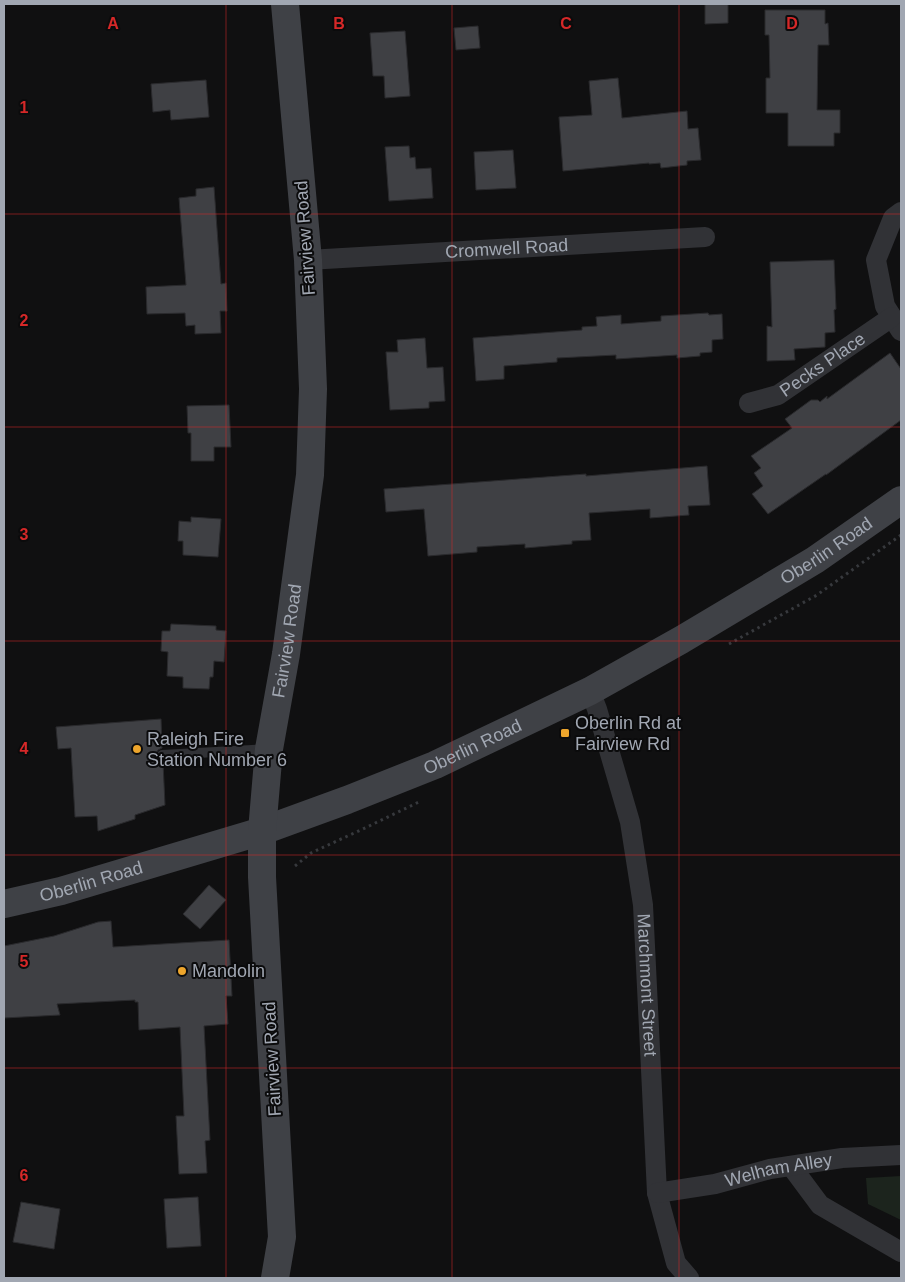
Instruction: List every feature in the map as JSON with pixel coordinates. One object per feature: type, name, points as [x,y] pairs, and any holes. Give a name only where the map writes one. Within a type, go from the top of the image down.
[{"type":"street","name":"Fairview Road","points":[[275,1278],[282,1237],[262,877],[262,831],[269,749],[286,654],[310,475],[313,389],[308,260],[285,4]]},
{"type":"street","points":[[896,324],[885,306],[876,260],[893,218],[901,212]]},
{"type":"street","name":"Cromwell Road","points":[[308,260],[705,237]]},
{"type":"street","name":"Pecks Place","points":[[749,403],[778,395],[896,324]]},
{"type":"street","name":"Oberlin Road","points":[[4,904],[60,891],[262,831],[347,800],[434,765],[590,691],[681,640],[815,560],[901,500]]},
{"type":"street","name":"Marchmont Street","points":[[590,691],[630,822],[643,905],[657,1193],[676,1263],[689,1278]]},
{"type":"street","name":"Welham Alley","points":[[657,1193],[715,1184],[790,1166],[842,1158],[901,1155]]},
{"type":"street","points":[[790,1166],[820,1205],[901,1252]]},
{"type":"lane","points":[[162,755],[269,749]]},
{"type":"path","points":[[295,866],[312,853],[367,828]]},
{"type":"shaded area","points":[[901,1176],[901,1220],[868,1204],[866,1178]]},
{"type":"building","points":[[705,4],[728,4],[728,23],[705,24]]},
{"type":"building","points":[[765,10],[825,10],[825,24],[828,23],[829,45],[818,45],[817,110],[840,110],[840,133],[834,133],[834,146],[788,146],[788,113],[766,113],[766,78],[770,78],[769,35],[765,35]]},
{"type":"building","points":[[478,26],[480,48],[456,50],[454,28]]},
{"type":"building","points":[[405,31],[410,96],[385,98],[384,76],[373,76],[370,33]]},
{"type":"building","points":[[618,78],[622,118],[687,111],[688,129],[698,128],[701,160],[687,161],[687,165],[661,168],[660,163],[649,163],[563,171],[559,117],[592,115],[589,81]]},
{"type":"building","points":[[206,80],[209,117],[171,120],[170,110],[153,112],[151,84]]},
{"type":"building","points":[[409,146],[410,158],[415,157],[416,169],[431,168],[433,198],[389,201],[385,147]]},
{"type":"building","points":[[513,150],[516,188],[476,190],[474,152]]},
{"type":"building","points":[[214,187],[221,284],[226,283],[227,311],[220,311],[221,333],[195,334],[195,325],[186,326],[185,313],[147,314],[146,287],[186,285],[179,198],[196,196],[196,189]]},
{"type":"building","points":[[834,260],[835,332],[825,333],[825,347],[794,349],[795,360],[767,361],[767,326],[772,327],[770,262]]},
{"type":"building","points":[[708,313],[709,315],[722,314],[723,339],[712,340],[712,352],[700,353],[700,356],[677,358],[677,355],[616,359],[616,355],[557,358],[557,362],[504,366],[504,379],[476,381],[473,338],[582,330],[582,327],[597,326],[596,317],[621,315],[621,324],[661,321],[661,316]]},
{"type":"building","points":[[425,338],[427,368],[443,367],[445,401],[429,402],[429,408],[390,410],[386,352],[398,352],[397,340]]},
{"type":"building","points":[[890,353],[901,369],[901,420],[826,475],[768,514],[752,494],[763,486],[754,473],[761,468],[751,456],[792,428],[785,419],[811,400],[818,400],[820,402],[827,396],[827,399]]},
{"type":"building","points":[[229,405],[231,447],[214,447],[214,461],[191,461],[191,433],[188,433],[187,406]]},
{"type":"building","points":[[707,466],[710,505],[688,506],[689,515],[650,518],[650,509],[589,513],[591,540],[572,541],[572,544],[525,548],[525,544],[477,547],[477,552],[428,556],[424,509],[386,512],[384,489]]},
{"type":"building","points":[[191,517],[221,519],[218,557],[183,555],[183,541],[178,541],[179,521],[191,522]]},
{"type":"building","points":[[171,624],[216,626],[216,630],[226,631],[224,662],[214,661],[213,677],[210,677],[209,689],[183,688],[183,677],[167,676],[168,652],[161,651],[162,631],[170,631]]},
{"type":"building","points":[[161,719],[162,748],[155,755],[157,759],[163,762],[165,805],[135,815],[135,819],[98,831],[97,816],[75,817],[71,748],[58,749],[56,727]]},
{"type":"building","points":[[209,885],[226,900],[200,929],[183,914]]},
{"type":"building","points":[[111,921],[113,947],[229,940],[232,996],[226,996],[228,1024],[204,1026],[210,1140],[205,1141],[207,1173],[179,1174],[176,1116],[184,1116],[180,1027],[139,1030],[138,1002],[135,1002],[135,1000],[57,1004],[60,1015],[4,1018],[4,946],[54,936],[98,922]]},
{"type":"building","points":[[198,1197],[201,1246],[167,1248],[164,1199]]},
{"type":"building","points":[[21,1202],[60,1209],[54,1249],[13,1242]]},
{"type":"place","name":"Oberlin Rd at Fairview Rd","points":[[565,733]]},
{"type":"place","name":"Raleigh Fire Station Number 6","points":[[137,749]]},
{"type":"place","name":"Mandolin","points":[[182,971]]}]
